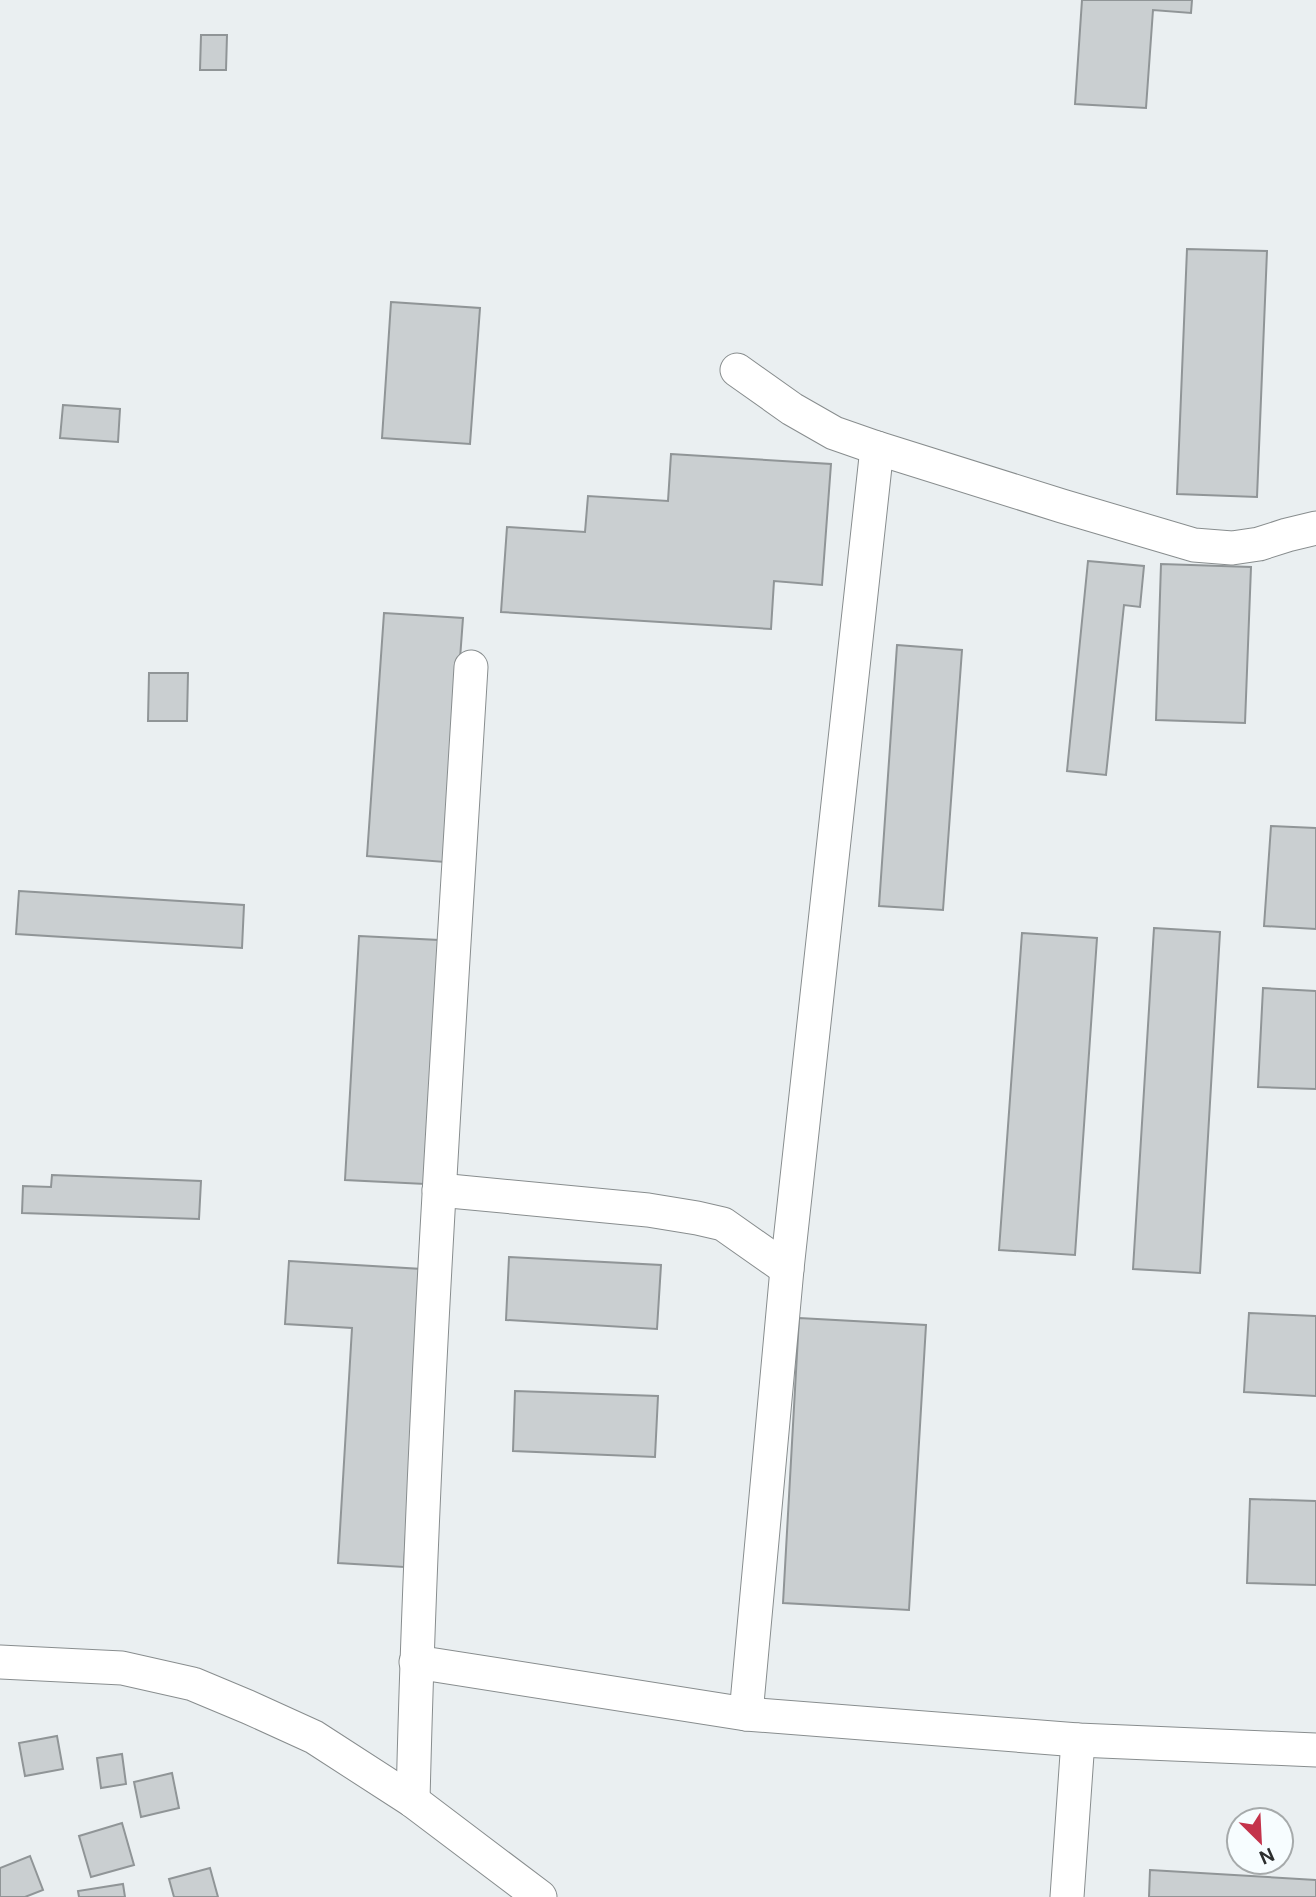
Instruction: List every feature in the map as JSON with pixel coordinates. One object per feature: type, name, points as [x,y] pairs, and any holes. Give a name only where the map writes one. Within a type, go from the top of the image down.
[{"type":"street","points":[[737,370],[792,409],[834,433],[1194,545],[1232,548],[1259,544],[1316,528]]},
{"type":"street","points":[[746,1714],[787,1269],[877,448]]},
{"type":"street","points":[[413,1801],[416,1662],[439,1190],[471,667]]},
{"type":"street","points":[[439,1190],[648,1210],[697,1218],[723,1224],[787,1269]]},
{"type":"street","points":[[0,1662],[122,1668],[193,1684],[314,1737],[413,1801],[541,1897]]},
{"type":"street","points":[[416,1662],[746,1714],[1078,1741],[1316,1749]]},
{"type":"street","points":[[1067,1897],[1078,1741]]},
{"type":"building","points":[[1082,0],[1192,0],[1191,13],[1153,10],[1146,108],[1075,104]]},
{"type":"building","points":[[201,35],[227,35],[226,70],[200,70]]},
{"type":"building","points":[[1187,249],[1267,251],[1257,497],[1177,494]]},
{"type":"building","points":[[391,302],[480,308],[470,444],[382,438]]},
{"type":"building","points":[[63,405],[120,409],[118,442],[60,438]]},
{"type":"building","points":[[671,454],[831,464],[822,585],[774,581],[771,629],[501,612],[507,527],[585,532],[588,496],[668,501]]},
{"type":"building","points":[[1088,561],[1144,566],[1140,607],[1124,605],[1106,775],[1067,771]]},
{"type":"building","points":[[1161,564],[1251,567],[1245,723],[1156,720]]},
{"type":"building","points":[[384,613],[463,618],[445,862],[367,856]]},
{"type":"building","points":[[897,645],[962,650],[943,910],[879,906]]},
{"type":"building","points":[[149,673],[188,673],[187,721],[148,721]]},
{"type":"building","points":[[1271,826],[1316,828],[1316,929],[1264,926]]},
{"type":"building","points":[[19,891],[244,905],[242,948],[16,934]]},
{"type":"building","points":[[1154,928],[1220,932],[1200,1273],[1133,1269]]},
{"type":"building","points":[[1022,933],[1097,938],[1075,1255],[999,1250]]},
{"type":"building","points":[[359,936],[439,940],[425,1184],[345,1180]]},
{"type":"building","points":[[1263,988],[1316,991],[1316,1089],[1258,1087]]},
{"type":"building","points":[[52,1175],[201,1181],[199,1219],[22,1213],[23,1186],[51,1187]]},
{"type":"building","points":[[509,1257],[661,1265],[657,1329],[506,1320]]},
{"type":"building","points":[[289,1261],[422,1269],[404,1567],[338,1563],[352,1328],[285,1324]]},
{"type":"building","points":[[1249,1313],[1316,1316],[1316,1396],[1244,1392]]},
{"type":"building","points":[[799,1318],[926,1325],[909,1610],[783,1603]]},
{"type":"building","points":[[515,1391],[658,1396],[655,1457],[513,1451]]},
{"type":"building","points":[[1250,1499],[1316,1501],[1316,1585],[1247,1583]]},
{"type":"building","points":[[57,1736],[63,1769],[25,1776],[19,1743]]},
{"type":"building","points":[[122,1754],[126,1784],[101,1788],[97,1758]]},
{"type":"building","points":[[172,1773],[179,1808],[141,1817],[134,1782]]},
{"type":"building","points":[[122,1823],[134,1865],[91,1877],[79,1836]]},
{"type":"building","points":[[30,1856],[43,1890],[25,1897],[0,1897],[0,1868]]},
{"type":"building","points":[[210,1868],[218,1897],[174,1897],[169,1879]]},
{"type":"building","points":[[1150,1870],[1316,1880],[1316,1897],[1149,1897]]},
{"type":"building","points":[[123,1884],[125,1897],[79,1897],[78,1891]]}]
